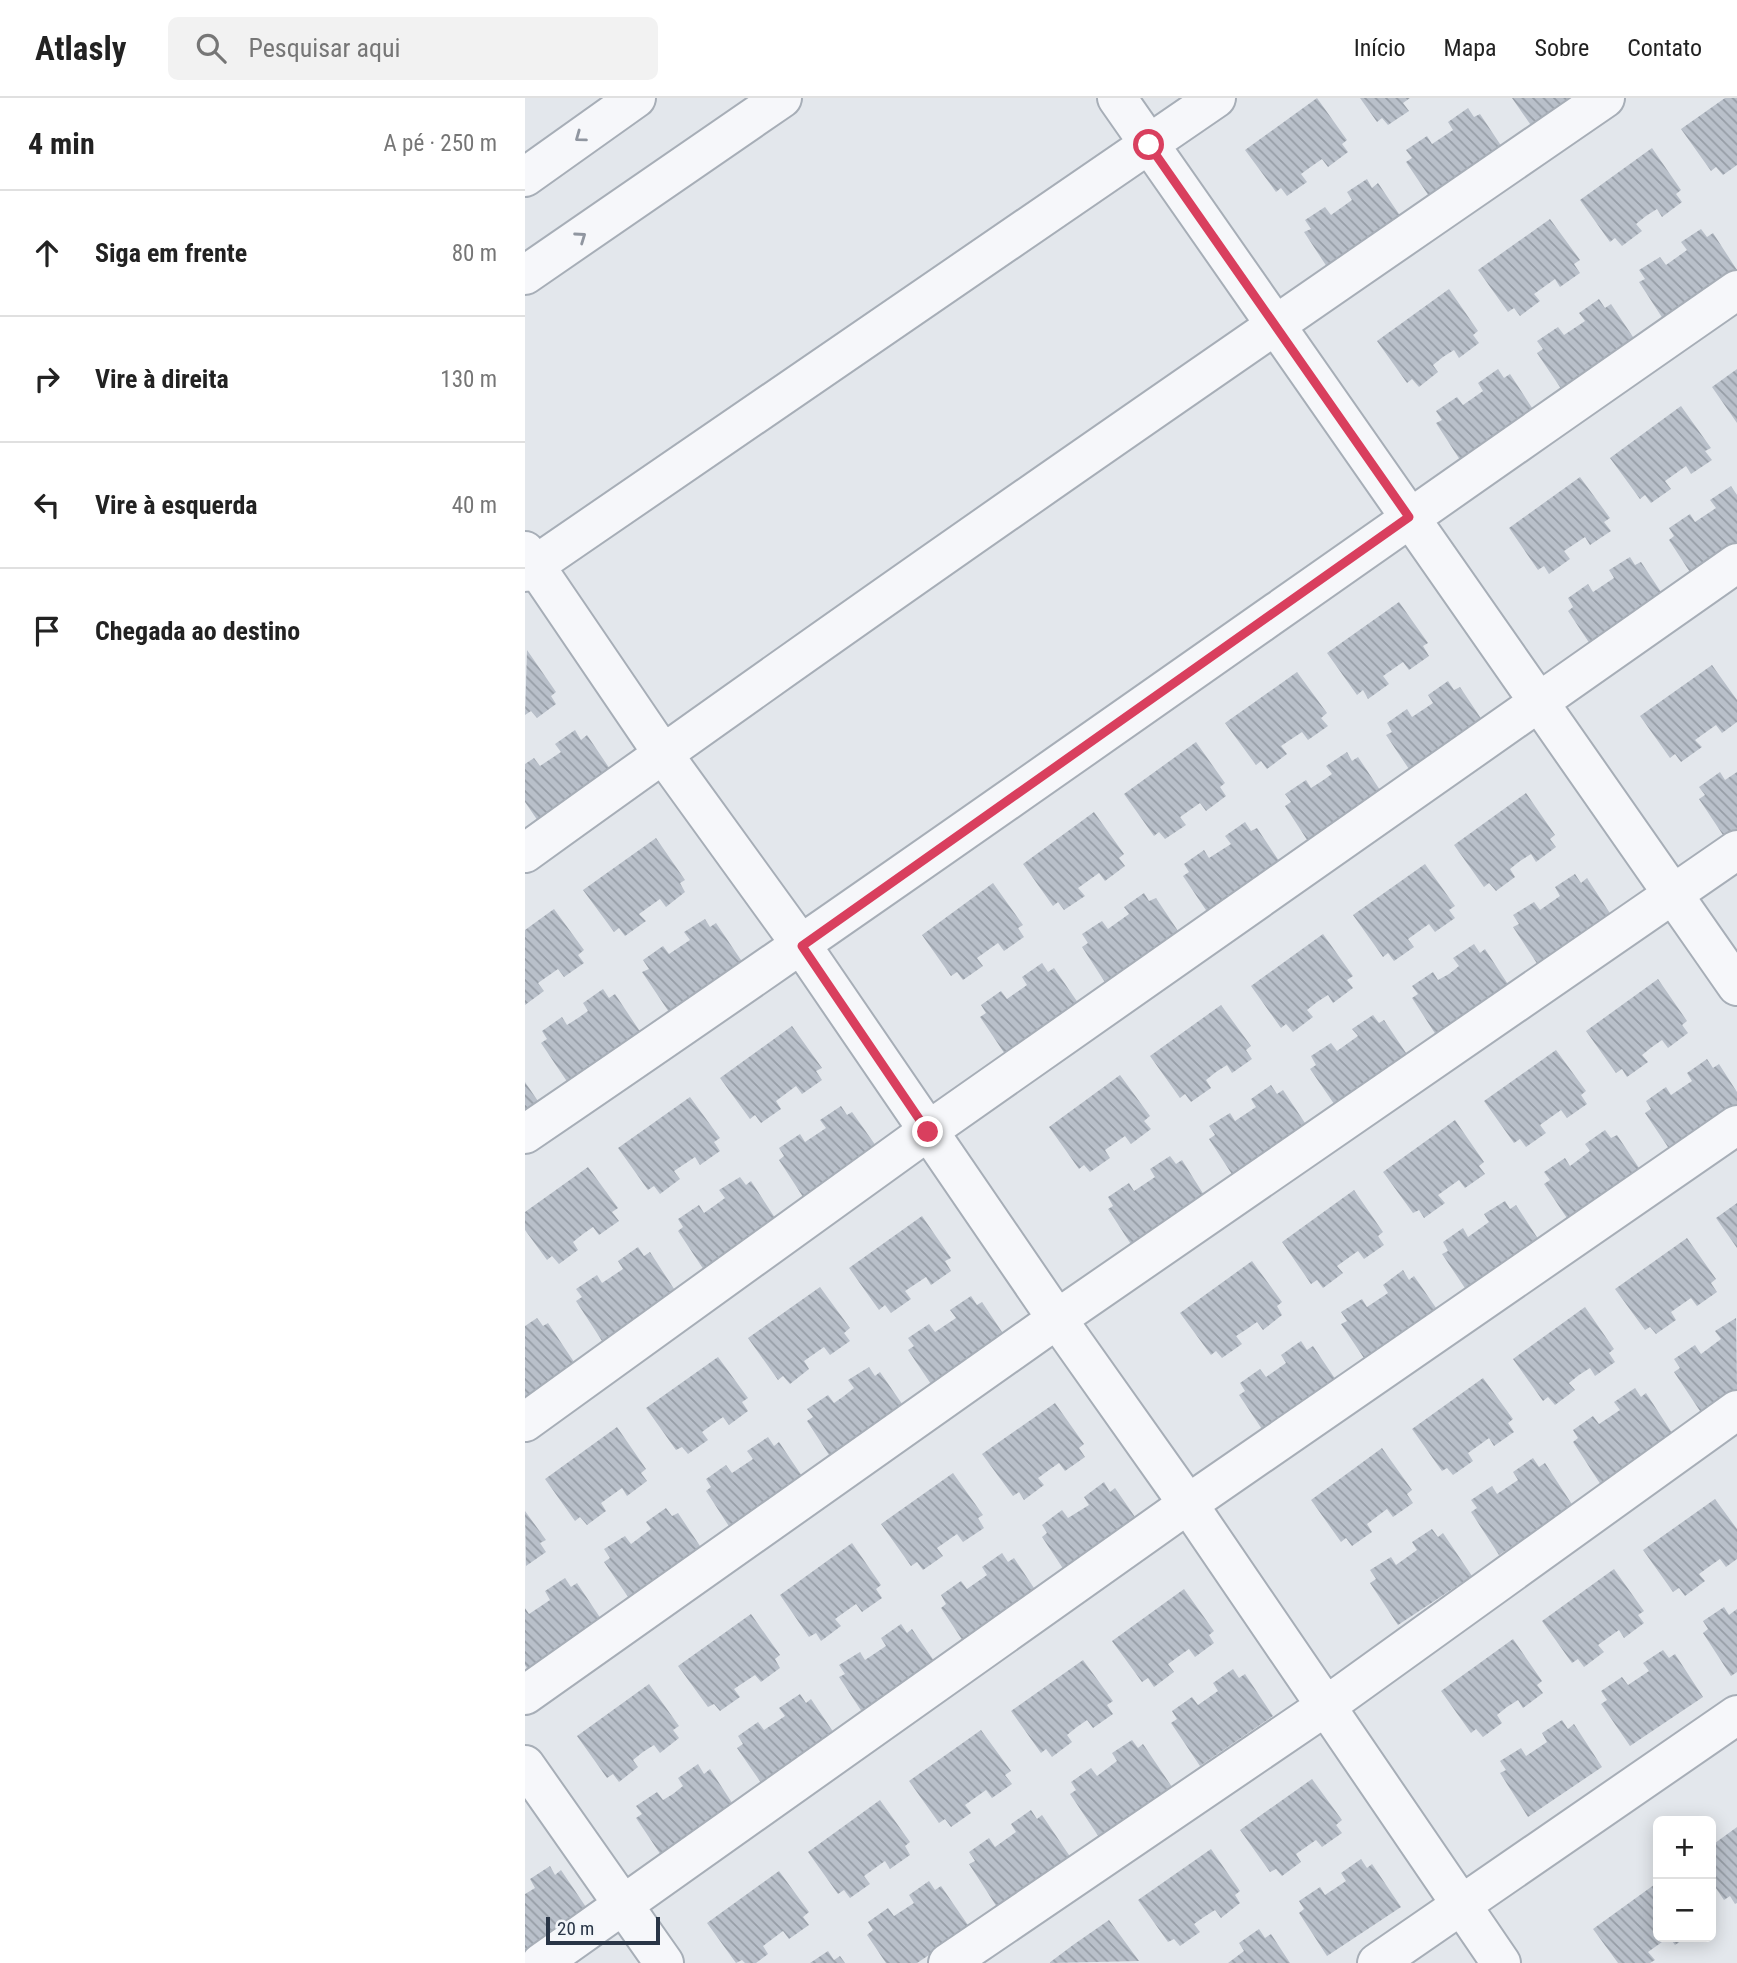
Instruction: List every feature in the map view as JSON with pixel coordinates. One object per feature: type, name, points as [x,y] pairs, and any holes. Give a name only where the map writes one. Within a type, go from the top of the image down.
[{"type":"street","points":[[525,177],[636,98]]},
{"type":"street","points":[[525,275],[782,98]]},
{"type":"street","points":[[1117,98],[1737,986]]},
{"type":"street","points":[[1216,98],[528,563],[802,946],[1501,1963]]},
{"type":"street","points":[[525,853],[1275,325],[1605,98]]},
{"type":"street","points":[[525,1134],[802,946],[1409,517],[1737,290]]},
{"type":"street","points":[[525,1422],[928,1132],[1737,563]]},
{"type":"street","points":[[525,1695],[1057,1319],[1737,850]]},
{"type":"street","points":[[541,1963],[1188,1504],[1737,1125]]},
{"type":"street","points":[[948,1963],[1326,1706],[1737,1410]]},
{"type":"street","points":[[1377,1963],[1737,1715]]},
{"type":"street","points":[[525,1765],[664,1963]]},
{"type":"building","points":[[1317,98],[1347,140],[1342,144],[1348,152],[1328,167],[1322,159],[1312,166],[1301,174],[1307,182],[1287,196],[1281,188],[1276,192],[1245,150]]},
{"type":"building","points":[[1360,98],[1410,98],[1403,103],[1409,111],[1388,125],[1382,118],[1377,122]]},
{"type":"building","points":[[1512,98],[1590,98],[1537,134]]},
{"type":"building","points":[[1725,98],[1737,98],[1737,165],[1723,175],[1716,167],[1711,171],[1681,129]]},
{"type":"building","points":[[1468,108],[1474,117],[1480,114],[1508,156],[1435,205],[1406,162],[1412,158],[1406,150],[1427,136],[1432,144],[1453,130],[1448,122]]},
{"type":"building","points":[[1652,148],[1681,190],[1676,194],[1682,202],[1662,217],[1657,209],[1646,216],[1636,224],[1642,231],[1622,246],[1615,238],[1610,242],[1580,200]]},
{"type":"building","points":[[1367,179],[1372,188],[1378,183],[1407,226],[1333,276],[1304,232],[1311,229],[1305,220],[1325,207],[1331,215],[1352,200],[1347,192]]},
{"type":"building","points":[[1550,219],[1580,260],[1574,264],[1580,273],[1560,287],[1555,279],[1534,294],[1540,301],[1520,316],[1514,308],[1508,312],[1478,270]]},
{"type":"building","points":[[1701,229],[1707,237],[1713,233],[1737,270],[1737,279],[1667,325],[1639,282],[1645,279],[1639,270],[1660,257],[1666,265],[1687,250],[1681,242]]},
{"type":"building","points":[[1449,289],[1478,331],[1473,335],[1479,343],[1459,358],[1454,350],[1443,357],[1433,365],[1438,372],[1419,387],[1412,379],[1407,383],[1377,341]]},
{"type":"building","points":[[1599,299],[1605,308],[1611,304],[1639,346],[1566,396],[1537,353],[1543,349],[1537,341],[1558,327],[1564,335],[1585,321],[1579,313]]},
{"type":"building","points":[[1498,369],[1504,378],[1510,374],[1538,417],[1464,466],[1436,423],[1442,420],[1436,411],[1457,397],[1463,405],[1483,391],[1478,383]]},
{"type":"building","points":[[1737,369],[1737,423],[1712,387]]},
{"type":"building","points":[[1681,406],[1711,448],[1705,451],[1712,460],[1691,474],[1686,466],[1665,481],[1671,489],[1651,503],[1645,495],[1640,499],[1610,458]]},
{"type":"building","points":[[1580,477],[1610,518],[1604,522],[1611,531],[1590,545],[1585,537],[1564,551],[1570,559],[1549,574],[1544,566],[1538,570],[1509,528]]},
{"type":"building","points":[[1731,486],[1737,495],[1737,556],[1697,583],[1669,540],[1674,536],[1669,528],[1690,514],[1695,522],[1716,508],[1710,500]]},
{"type":"building","points":[[1630,557],[1635,565],[1641,562],[1669,604],[1596,653],[1568,611],[1573,607],[1568,598],[1588,584],[1593,592],[1614,578],[1609,570]]},
{"type":"building","points":[[1399,602],[1428,643],[1423,646],[1429,656],[1409,670],[1403,662],[1383,676],[1389,684],[1368,699],[1363,690],[1357,695],[1327,653]]},
{"type":"building","points":[[527,650],[556,692],[551,696],[556,704],[537,718],[531,711],[525,715]]},
{"type":"building","points":[[1712,665],[1737,700],[1737,722],[1722,733],[1716,725],[1695,740],[1702,747],[1681,762],[1675,754],[1670,758],[1640,716]]},
{"type":"building","points":[[1297,672],[1327,713],[1321,718],[1328,726],[1308,740],[1302,732],[1281,746],[1287,754],[1267,769],[1261,761],[1256,765],[1225,723]]},
{"type":"building","points":[[1448,681],[1454,690],[1460,687],[1488,729],[1415,778],[1386,735],[1392,732],[1387,723],[1407,709],[1412,717],[1433,703],[1428,695]]},
{"type":"building","points":[[575,730],[581,740],[587,735],[616,778],[542,827],[525,802],[525,764],[534,758],[540,766],[561,752],[555,744]]},
{"type":"building","points":[[1196,742],[1225,783],[1220,787],[1226,796],[1206,811],[1200,803],[1180,817],[1186,825],[1165,839],[1159,832],[1154,836],[1124,794]]},
{"type":"building","points":[[1347,752],[1352,761],[1358,757],[1386,799],[1313,849],[1285,806],[1291,802],[1285,794],[1306,780],[1311,788],[1322,781],[1332,774],[1326,766]]},
{"type":"building","points":[[1720,772],[1725,780],[1737,772],[1737,835],[1727,841],[1699,799],[1705,795],[1699,787]]},
{"type":"building","points":[[1526,793],[1555,835],[1550,839],[1556,847],[1536,862],[1531,854],[1520,861],[1510,869],[1515,877],[1496,891],[1489,883],[1484,887],[1454,845]]},
{"type":"building","points":[[1094,812],[1124,854],[1119,858],[1125,866],[1105,881],[1099,873],[1078,888],[1085,896],[1064,910],[1058,902],[1053,906],[1023,864]]},
{"type":"building","points":[[1245,822],[1251,831],[1257,828],[1285,870],[1212,919],[1183,876],[1189,872],[1184,864],[1204,850],[1209,858],[1231,844],[1225,836]]},
{"type":"building","points":[[656,838],[685,880],[680,883],[685,892],[666,907],[660,899],[639,914],[646,921],[625,936],[619,928],[614,932],[583,890]]},
{"type":"building","points":[[1425,864],[1455,906],[1449,910],[1455,918],[1435,932],[1429,924],[1408,939],[1414,947],[1394,961],[1388,953],[1383,957],[1353,915]]},
{"type":"building","points":[[1575,874],[1581,883],[1587,878],[1615,921],[1542,971],[1513,927],[1519,924],[1513,915],[1534,902],[1540,910],[1560,896],[1555,887]]},
{"type":"building","points":[[993,883],[1023,925],[1018,928],[1024,937],[1004,951],[998,943],[977,958],[983,966],[963,980],[957,972],[951,976],[922,935]]},
{"type":"building","points":[[1144,893],[1149,901],[1156,898],[1184,940],[1110,990],[1082,947],[1088,943],[1082,934],[1102,921],[1108,929],[1129,914],[1124,907]]},
{"type":"building","points":[[554,909],[584,950],[578,955],[584,963],[564,977],[558,969],[538,983],[544,991],[525,1005],[525,930]]},
{"type":"building","points":[[705,919],[710,927],[716,923],[745,966],[671,1015],[642,972],[649,969],[643,960],[663,946],[669,954],[690,940],[684,932]]},
{"type":"building","points":[[1323,934],[1353,976],[1347,980],[1353,988],[1333,1003],[1328,995],[1317,1002],[1307,1010],[1313,1017],[1293,1032],[1286,1024],[1281,1028],[1251,986]]},
{"type":"building","points":[[1474,944],[1480,953],[1485,949],[1513,992],[1440,1041],[1412,998],[1418,994],[1412,986],[1433,972],[1438,980],[1449,974],[1459,966],[1453,958]]},
{"type":"building","points":[[1042,963],[1048,972],[1054,968],[1083,1010],[1009,1060],[980,1017],[986,1013],[981,1005],[1001,991],[1007,999],[1027,985],[1022,977]]},
{"type":"building","points":[[1658,979],[1687,1021],[1682,1025],[1688,1033],[1668,1048],[1662,1040],[1652,1047],[1642,1055],[1648,1062],[1627,1077],[1622,1069],[1616,1073],[1586,1031]]},
{"type":"building","points":[[603,989],[609,998],[615,994],[643,1036],[570,1086],[541,1043],[547,1039],[542,1031],[562,1017],[567,1025],[578,1018],[588,1011],[583,1003]]},
{"type":"building","points":[[1221,1005],[1251,1046],[1246,1050],[1252,1059],[1232,1073],[1227,1065],[1216,1072],[1206,1080],[1211,1088],[1191,1102],[1185,1094],[1180,1098],[1150,1056]]},
{"type":"building","points":[[1373,1015],[1379,1023],[1384,1020],[1412,1062],[1339,1111],[1310,1069],[1316,1065],[1311,1056],[1331,1043],[1337,1051],[1358,1036],[1352,1029]]},
{"type":"building","points":[[792,1026],[822,1068],[816,1071],[822,1080],[802,1094],[796,1086],[776,1101],[781,1109],[761,1123],[755,1115],[750,1119],[720,1078]]},
{"type":"building","points":[[1556,1050],[1586,1091],[1581,1095],[1587,1104],[1567,1118],[1561,1110],[1540,1125],[1546,1133],[1526,1147],[1520,1139],[1514,1143],[1484,1101]]},
{"type":"building","points":[[1707,1059],[1713,1068],[1719,1064],[1737,1092],[1737,1114],[1674,1156],[1645,1113],[1651,1109],[1646,1101],[1666,1087],[1671,1095],[1692,1081],[1687,1073]]},
{"type":"building","points":[[1120,1075],[1150,1116],[1144,1121],[1151,1129],[1131,1144],[1125,1136],[1105,1150],[1110,1158],[1090,1172],[1084,1165],[1079,1169],[1049,1127]]},
{"type":"building","points":[[525,1082],[542,1107],[525,1118]]},
{"type":"building","points":[[1271,1085],[1277,1094],[1283,1090],[1311,1132],[1237,1182],[1209,1139],[1215,1135],[1209,1126],[1230,1113],[1235,1121],[1256,1107],[1251,1099]]},
{"type":"building","points":[[690,1097],[720,1138],[714,1142],[720,1151],[700,1165],[695,1157],[674,1171],[680,1179],[660,1194],[654,1186],[648,1190],[618,1148]]},
{"type":"building","points":[[841,1106],[847,1115],[852,1112],[881,1153],[807,1203],[779,1160],[784,1156],[779,1148],[800,1134],[805,1142],[826,1128],[820,1120]]},
{"type":"building","points":[[1455,1120],[1484,1162],[1479,1166],[1485,1174],[1465,1188],[1459,1180],[1438,1195],[1445,1203],[1424,1218],[1419,1210],[1413,1213],[1383,1172]]},
{"type":"building","points":[[1605,1130],[1611,1138],[1617,1135],[1645,1177],[1573,1227],[1544,1184],[1550,1180],[1544,1172],[1565,1158],[1570,1166],[1590,1151],[1585,1144]]},
{"type":"building","points":[[1170,1156],[1176,1164],[1182,1160],[1209,1203],[1136,1252],[1108,1209],[1113,1206],[1108,1197],[1129,1183],[1134,1191],[1155,1177],[1150,1169]]},
{"type":"building","points":[[588,1167],[618,1208],[612,1212],[619,1221],[599,1235],[593,1227],[583,1234],[573,1242],[578,1250],[559,1264],[552,1256],[547,1260],[525,1230],[525,1212]]},
{"type":"building","points":[[740,1177],[746,1185],[751,1181],[779,1224],[706,1273],[678,1231],[683,1227],[678,1219],[699,1205],[704,1213],[725,1198],[719,1190]]},
{"type":"building","points":[[1354,1190],[1383,1232],[1378,1236],[1384,1245],[1364,1259],[1358,1251],[1337,1266],[1343,1273],[1323,1288],[1317,1280],[1311,1284],[1282,1242]]},
{"type":"building","points":[[1505,1201],[1510,1209],[1516,1205],[1544,1248],[1471,1297],[1442,1254],[1448,1251],[1443,1242],[1463,1228],[1468,1237],[1489,1222],[1484,1214]]},
{"type":"building","points":[[1737,1203],[1737,1248],[1716,1218]]},
{"type":"building","points":[[922,1216],[951,1258],[945,1261],[951,1271],[931,1285],[926,1277],[905,1291],[911,1299],[891,1313],[885,1305],[879,1310],[849,1268]]},
{"type":"building","points":[[1687,1238],[1716,1279],[1711,1283],[1717,1292],[1697,1306],[1691,1298],[1671,1312],[1676,1320],[1656,1334],[1650,1327],[1645,1330],[1615,1289]]},
{"type":"building","points":[[638,1247],[644,1256],[650,1252],[678,1295],[604,1344],[576,1301],[582,1297],[576,1289],[597,1275],[602,1283],[623,1269],[618,1261]]},
{"type":"building","points":[[1252,1261],[1282,1302],[1277,1306],[1282,1315],[1263,1330],[1257,1322],[1236,1336],[1242,1344],[1222,1358],[1216,1351],[1211,1355],[1180,1313]]},
{"type":"building","points":[[1403,1270],[1409,1280],[1414,1276],[1443,1318],[1370,1367],[1341,1324],[1347,1321],[1341,1312],[1362,1299],[1367,1307],[1388,1293],[1383,1285]]},
{"type":"building","points":[[820,1287],[850,1328],[844,1333],[850,1341],[830,1355],[824,1347],[804,1361],[809,1369],[790,1384],[783,1376],[778,1380],[748,1338]]},
{"type":"building","points":[[971,1296],[977,1305],[982,1302],[1010,1344],[937,1393],[908,1350],[914,1346],[908,1338],[929,1324],[935,1332],[956,1318],[950,1310]]},
{"type":"building","points":[[1585,1307],[1614,1349],[1609,1353],[1615,1362],[1595,1376],[1590,1368],[1579,1375],[1569,1383],[1575,1390],[1555,1405],[1548,1397],[1543,1401],[1513,1359]]},
{"type":"building","points":[[537,1318],[543,1326],[548,1323],[576,1365],[525,1400],[525,1326]]},
{"type":"building","points":[[1736,1318],[1737,1392],[1702,1414],[1674,1372],[1680,1368],[1674,1359],[1695,1345],[1701,1354],[1721,1339],[1715,1331]]},
{"type":"building","points":[[1301,1341],[1307,1350],[1313,1346],[1342,1389],[1268,1438],[1239,1395],[1245,1391],[1240,1383],[1260,1369],[1266,1377],[1286,1363],[1281,1355]]},
{"type":"building","points":[[718,1357],[748,1398],[742,1402],[748,1411],[729,1425],[723,1417],[713,1424],[702,1432],[708,1440],[688,1454],[682,1447],[676,1450],[646,1408]]},
{"type":"building","points":[[869,1367],[875,1376],[880,1372],[909,1414],[835,1464],[807,1421],[813,1417],[807,1409],[828,1395],[834,1403],[854,1388],[848,1380]]},
{"type":"building","points":[[1483,1378],[1513,1419],[1508,1423],[1514,1432],[1494,1446],[1489,1438],[1468,1453],[1473,1461],[1453,1475],[1447,1468],[1442,1471],[1412,1429]]},
{"type":"building","points":[[1635,1388],[1641,1397],[1646,1393],[1674,1436],[1601,1485],[1573,1442],[1578,1438],[1573,1430],[1593,1416],[1599,1424],[1620,1410],[1614,1402]]},
{"type":"building","points":[[1055,1403],[1084,1444],[1079,1448],[1085,1457],[1065,1471],[1059,1463],[1049,1470],[1038,1478],[1044,1485],[1024,1500],[1019,1492],[1013,1496],[982,1454]]},
{"type":"building","points":[[617,1427],[646,1469],[641,1473],[647,1481],[627,1496],[622,1488],[601,1503],[606,1511],[587,1525],[580,1517],[575,1521],[545,1479]]},
{"type":"building","points":[[768,1437],[774,1446],[779,1442],[808,1485],[734,1534],[706,1491],[711,1487],[706,1479],[726,1465],[732,1473],[753,1459],[747,1451]]},
{"type":"building","points":[[1382,1448],[1412,1490],[1407,1494],[1413,1503],[1393,1517],[1387,1509],[1367,1524],[1372,1532],[1352,1546],[1346,1538],[1341,1542],[1311,1500]]},
{"type":"building","points":[[1533,1458],[1539,1467],[1545,1463],[1573,1506],[1499,1555],[1471,1512],[1477,1508],[1471,1500],[1492,1486],[1497,1494],[1518,1480],[1513,1472]]},
{"type":"building","points":[[953,1473],[983,1515],[978,1518],[984,1528],[963,1542],[957,1534],[937,1548],[943,1556],[923,1570],[917,1562],[911,1566],[881,1524]]},
{"type":"building","points":[[1104,1482],[1110,1492],[1115,1488],[1144,1530],[1070,1579],[1042,1537],[1047,1533],[1042,1525],[1062,1510],[1068,1518],[1089,1505],[1084,1497]]},
{"type":"building","points":[[1715,1499],[1737,1529],[1737,1559],[1726,1567],[1720,1559],[1710,1566],[1699,1574],[1705,1581],[1685,1596],[1679,1588],[1673,1592],[1643,1550]]},
{"type":"building","points":[[666,1508],[672,1516],[678,1513],[706,1555],[633,1604],[604,1562],[610,1558],[604,1549],[625,1536],[631,1544],[651,1529],[646,1522]]},
{"type":"building","points":[[525,1511],[546,1540],[540,1543],[546,1552],[526,1566]]},
{"type":"building","points":[[1432,1529],[1438,1537],[1443,1533],[1472,1576],[1398,1625],[1370,1583],[1376,1579],[1370,1570],[1391,1557],[1396,1565],[1417,1550],[1412,1542]]},
{"type":"building","points":[[852,1543],[881,1585],[876,1589],[882,1598],[862,1612],[856,1604],[835,1619],[841,1626],[821,1641],[816,1633],[809,1637],[780,1595]]},
{"type":"building","points":[[1002,1553],[1008,1562],[1014,1558],[1042,1600],[969,1650],[941,1608],[946,1604],[941,1595],[961,1581],[967,1589],[987,1575],[982,1567]]},
{"type":"building","points":[[1614,1569],[1644,1611],[1638,1615],[1644,1623],[1624,1638],[1619,1630],[1598,1645],[1604,1652],[1584,1667],[1578,1659],[1572,1663],[1542,1621]]},
{"type":"building","points":[[565,1578],[571,1587],[577,1583],[605,1625],[531,1675],[525,1665],[525,1608],[529,1614],[550,1600],[545,1591]]},
{"type":"building","points":[[1184,1589],[1214,1631],[1209,1635],[1214,1643],[1195,1657],[1189,1649],[1168,1664],[1174,1672],[1154,1687],[1148,1678],[1142,1682],[1112,1641]]},
{"type":"building","points":[[1724,1607],[1729,1615],[1737,1609],[1737,1672],[1731,1676],[1703,1633],[1708,1629],[1703,1621]]},
{"type":"building","points":[[751,1614],[780,1655],[775,1659],[780,1668],[761,1682],[755,1675],[734,1689],[740,1697],[720,1711],[714,1704],[708,1707],[678,1666]]},
{"type":"building","points":[[901,1624],[907,1633],[912,1629],[941,1671],[868,1721],[839,1677],[845,1674],[839,1665],[860,1652],[865,1660],[886,1646],[881,1638]]},
{"type":"building","points":[[1513,1639],[1542,1681],[1537,1685],[1543,1693],[1523,1708],[1518,1700],[1507,1707],[1497,1715],[1502,1723],[1483,1737],[1476,1729],[1471,1733],[1441,1691]]},
{"type":"building","points":[[1663,1650],[1669,1658],[1675,1654],[1703,1697],[1630,1746],[1601,1704],[1607,1700],[1601,1691],[1622,1677],[1628,1685],[1649,1671],[1643,1663]]},
{"type":"building","points":[[1083,1660],[1113,1701],[1107,1705],[1113,1714],[1093,1728],[1087,1720],[1077,1727],[1067,1735],[1072,1742],[1052,1757],[1046,1749],[1041,1753],[1011,1711]]},
{"type":"building","points":[[1233,1669],[1239,1678],[1245,1674],[1273,1716],[1200,1766],[1171,1723],[1177,1719],[1172,1711],[1192,1697],[1198,1705],[1218,1691],[1213,1683]]},
{"type":"building","points":[[649,1684],[679,1726],[673,1730],[679,1738],[660,1753],[654,1745],[643,1752],[633,1760],[638,1767],[619,1782],[613,1774],[607,1778],[577,1736]]},
{"type":"building","points":[[800,1694],[806,1703],[811,1699],[840,1742],[766,1790],[737,1748],[743,1744],[738,1736],[758,1722],[764,1730],[785,1716],[779,1708]]},
{"type":"building","points":[[1562,1720],[1568,1729],[1574,1724],[1602,1767],[1528,1817],[1500,1773],[1506,1770],[1500,1761],[1521,1748],[1526,1756],[1547,1742],[1542,1733]]},
{"type":"building","points":[[981,1730],[1011,1771],[1005,1775],[1012,1784],[992,1798],[986,1790],[965,1805],[971,1813],[951,1827],[945,1819],[939,1823],[909,1781]]},
{"type":"building","points":[[1132,1740],[1138,1748],[1143,1744],[1172,1787],[1099,1837],[1070,1794],[1076,1790],[1071,1782],[1091,1768],[1097,1776],[1117,1761],[1112,1753]]},
{"type":"building","points":[[698,1764],[704,1774],[710,1769],[738,1812],[665,1861],[636,1818],[642,1814],[636,1806],[657,1792],[663,1800],[673,1794],[683,1786],[678,1778]]},
{"type":"building","points":[[1312,1779],[1342,1820],[1336,1825],[1342,1833],[1322,1847],[1316,1840],[1296,1854],[1301,1862],[1282,1876],[1276,1869],[1270,1872],[1240,1830]]},
{"type":"building","points":[[880,1800],[910,1842],[905,1846],[910,1855],[890,1869],[885,1861],[864,1876],[870,1884],[850,1898],[844,1890],[838,1894],[808,1852]]},
{"type":"building","points":[[1031,1810],[1037,1819],[1042,1815],[1071,1858],[997,1907],[969,1864],[975,1861],[969,1852],[989,1838],[995,1847],[1016,1832],[1011,1824]]},
{"type":"building","points":[[1737,1827],[1735,1904],[1730,1896],[1724,1900],[1716,1888],[1716,1842]]},
{"type":"building","points":[[1211,1849],[1240,1891],[1235,1895],[1240,1903],[1221,1918],[1215,1910],[1194,1924],[1200,1932],[1180,1946],[1174,1939],[1168,1942],[1138,1900]]},
{"type":"building","points":[[1361,1859],[1367,1868],[1372,1864],[1401,1907],[1327,1956],[1299,1913],[1304,1909],[1299,1901],[1320,1887],[1325,1895],[1346,1881],[1341,1873]]},
{"type":"building","points":[[550,1866],[555,1875],[561,1870],[590,1913],[525,1957],[525,1894],[535,1888],[530,1879]]},
{"type":"building","points":[[779,1871],[809,1912],[803,1917],[809,1925],[789,1939],[783,1931],[763,1946],[768,1954],[756,1963],[745,1963],[742,1960],[736,1963],[707,1923]]},
{"type":"building","points":[[929,1881],[935,1890],[941,1886],[970,1928],[917,1963],[886,1963],[867,1935],[873,1930],[868,1922],[888,1908],[894,1916],[914,1903],[909,1895]]},
{"type":"building","points":[[1653,1886],[1653,1942],[1662,1942],[1648,1952],[1655,1960],[1650,1963],[1618,1963],[1593,1929]]},
{"type":"building","points":[[1109,1920],[1139,1961],[1049,1963],[1073,1945]]},
{"type":"building","points":[[1259,1929],[1265,1938],[1271,1934],[1290,1963],[1228,1963],[1244,1951],[1239,1943]]},
{"type":"building","points":[[828,1951],[834,1960],[840,1956],[845,1963],[810,1963]]},
{"type":"route","points":[[928,1132],[802,946],[1409,517],[1149,145]]}]
